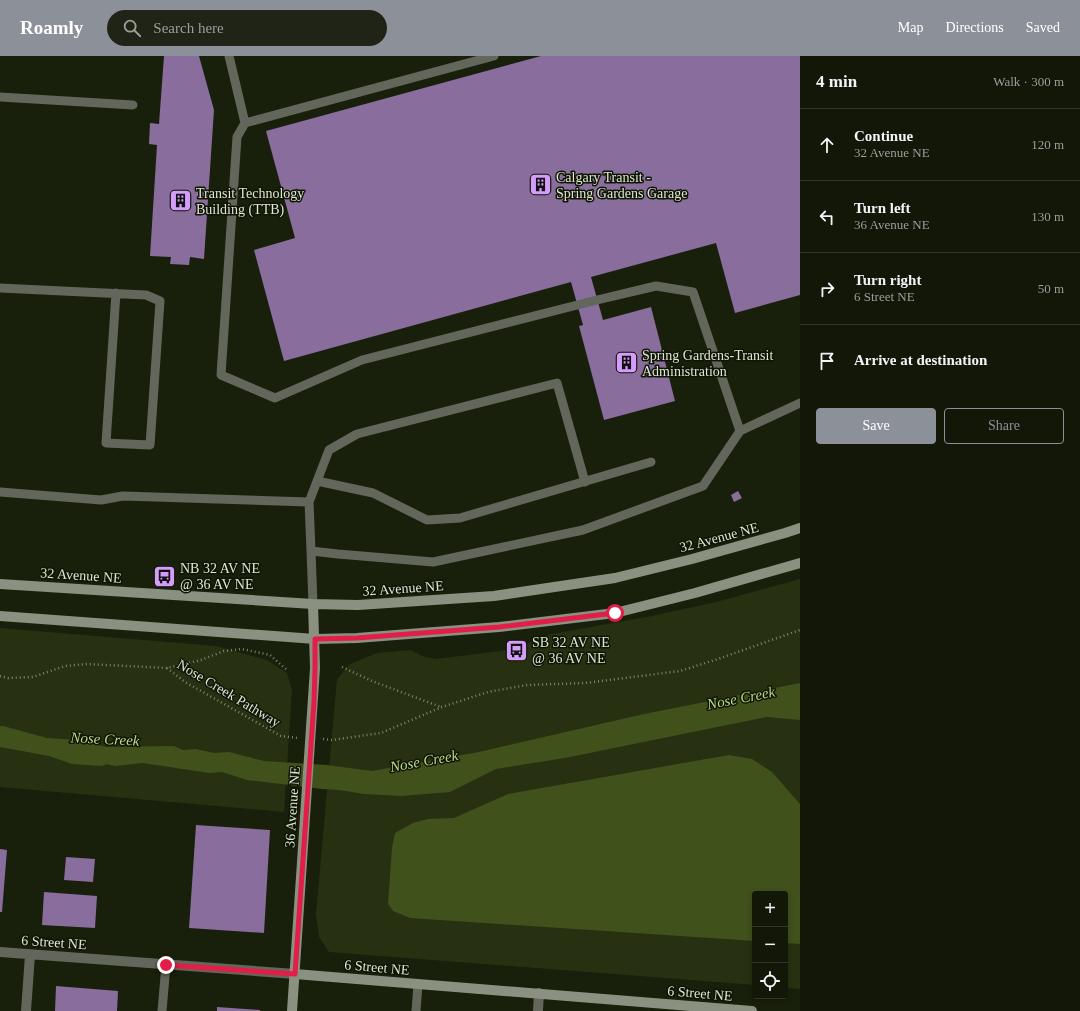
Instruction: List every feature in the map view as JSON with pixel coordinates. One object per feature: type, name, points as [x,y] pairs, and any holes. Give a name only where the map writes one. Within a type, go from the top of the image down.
[{"type":"main road","name":"32 Avenue NE","points":[[0,584],[313,604],[358,605],[494,596],[615,578],[699,557],[800,528]]},
{"type":"main road","points":[[0,616],[315,639],[357,638],[499,627],[615,613],[695,593],[800,563]]},
{"type":"main road","name":"36 Avenue NE","points":[[292,1011],[314,702],[315,639],[313,604]]},
{"type":"main road","name":"6 Street NE","points":[[295,974],[539,993],[662,1007],[752,1011]]},
{"type":"street","name":"6 Street NE","points":[[0,952],[295,974]]},
{"type":"street","points":[[26,1011],[30,955]]},
{"type":"street","points":[[538,1011],[539,993]]},
{"type":"lane","points":[[229,56],[245,123]]},
{"type":"lane","points":[[494,56],[466,60],[245,123],[237,136],[221,375],[275,398],[362,360],[656,286],[693,292],[740,431]]},
{"type":"lane","points":[[0,97],[133,105]]},
{"type":"lane","points":[[0,288],[116,293],[146,295],[160,302],[150,445],[106,443],[116,293]]},
{"type":"lane","points":[[313,604],[309,502],[329,450],[357,434],[556,383],[585,482]]},
{"type":"lane","points":[[311,551],[433,562],[583,530],[703,486],[740,431],[800,403]]},
{"type":"lane","points":[[317,481],[373,493],[427,520],[460,518],[651,462]]},
{"type":"lane","points":[[0,492],[101,500],[123,496],[309,502]]},
{"type":"lane","points":[[162,1011],[166,965]]},
{"type":"lane","points":[[416,1011],[418,984]]},
{"type":"path","points":[[318,739],[332,740],[381,732],[442,707],[488,692],[527,684],[586,683],[680,671],[800,630]]},
{"type":"path","name":"Nose Creek Pathway","points":[[0,676],[8,678],[33,677],[65,666],[87,664],[167,668],[201,660],[224,651],[242,649],[270,655],[288,671]]},
{"type":"path","points":[[342,667],[372,681],[442,707]]},
{"type":"path","name":"Nose Creek Pathway","points":[[167,668],[185,682],[281,736],[303,738]]},
{"type":"shaded area","points":[[800,579],[800,989],[788,988],[788,891],[752,891],[752,985],[329,952],[319,937],[316,914],[337,679],[350,664],[377,653],[411,650],[422,656],[436,659],[517,649],[538,638],[551,634],[647,617],[716,602]]},
{"type":"shaded area","points":[[0,628],[216,646],[267,660],[287,673],[292,690],[284,812],[0,787]]},
{"type":"water","name":"Nose Creek","points":[[800,683],[800,720],[767,717],[565,758],[496,769],[450,792],[401,796],[364,794],[247,780],[222,772],[209,773],[143,763],[115,766],[107,764],[102,766],[72,764],[49,756],[0,747],[0,726],[3,726],[47,738],[77,740],[106,747],[174,746],[183,750],[196,749],[214,753],[229,752],[264,761],[327,765],[372,771],[479,752],[644,714]]},
{"type":"water","points":[[729,755],[752,759],[772,772],[800,804],[800,944],[788,943],[788,891],[752,891],[752,941],[410,918],[393,911],[388,904],[392,848],[395,833],[413,823],[428,819],[454,818],[508,794]]},
{"type":"building","name":"Transit Technology Building (TTB)","points":[[164,56],[199,56],[214,110],[204,259],[190,257],[189,265],[170,264],[171,257],[150,256],[157,145],[149,144],[150,123],[159,124]]},
{"type":"building","name":"Calgary Transit - Spring Gardens Garage","points":[[541,56],[800,56],[800,295],[735,313],[716,243],[591,277],[603,320],[651,307],[675,401],[604,420],[579,326],[583,325],[571,282],[284,361],[254,250],[295,238],[266,131]]},
{"type":"building","points":[[738,491],[742,498],[734,502],[731,495]]},
{"type":"building","points":[[196,825],[270,830],[264,933],[189,928]]},
{"type":"building","points":[[0,849],[7,850],[2,912],[0,912]]},
{"type":"building","points":[[66,857],[95,859],[93,882],[64,880]]},
{"type":"building","points":[[44,892],[97,896],[95,928],[42,925]]},
{"type":"building","points":[[56,986],[118,991],[117,1011],[55,1011]]},
{"type":"building","points":[[217,1007],[260,1010],[260,1011],[217,1011]]},
{"type":"place","name":"Calgary Transit - Spring Gardens Garage","points":[[540,185]]},
{"type":"place","name":"Transit Technology Building (TTB)","points":[[181,201]]},
{"type":"place","name":"Spring Gardens-Transit Administration","points":[[627,363]]},
{"type":"place","name":"NB 32 AV NE @ 36 AV NE","points":[[165,576]]},
{"type":"place","name":"SB 32 AV NE @ 36 AV NE","points":[[516,650]]},
{"type":"route","points":[[166,965],[295,974],[314,702],[315,639],[357,638],[499,627],[615,613]]}]
